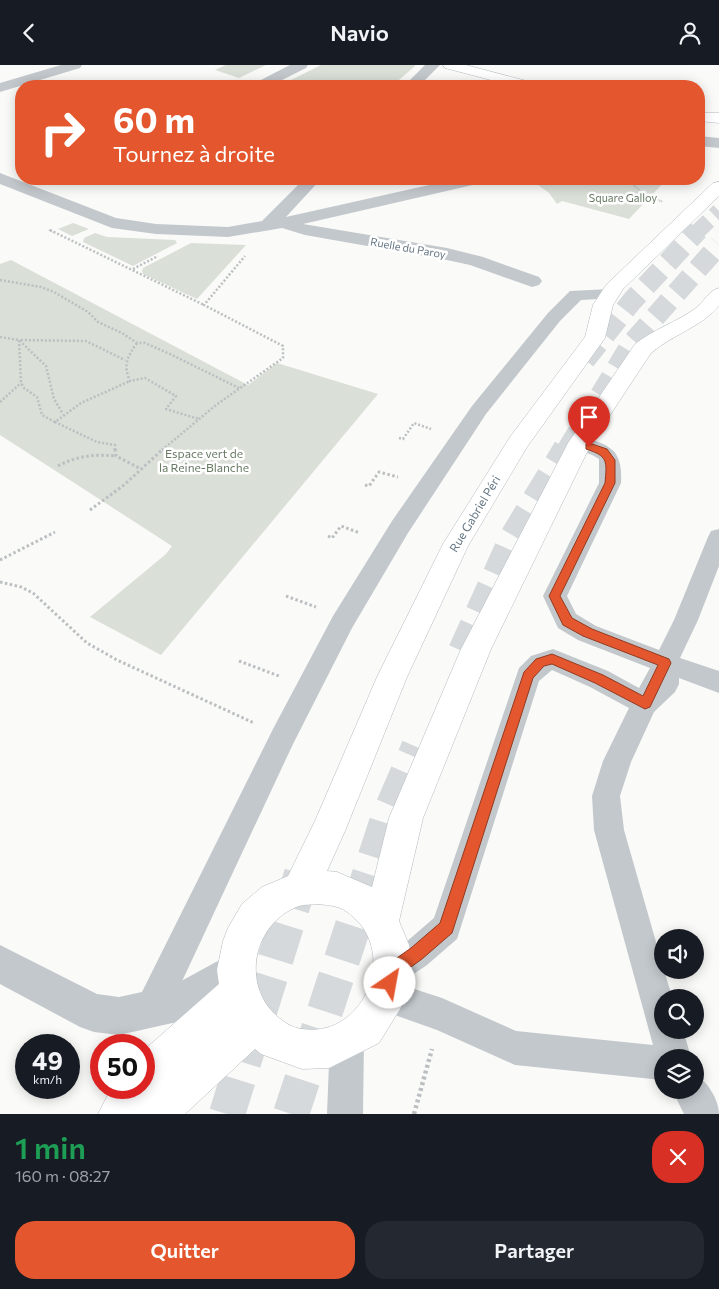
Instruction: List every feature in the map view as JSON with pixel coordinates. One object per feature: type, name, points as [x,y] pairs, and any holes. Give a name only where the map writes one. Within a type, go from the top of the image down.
[{"type":"main road","points":[[450,65],[506,80]]},
{"type":"main road","points":[[705,109],[719,109]]},
{"type":"main road","points":[[705,117],[719,118]]},
{"type":"main road","name":"Rue Gabriel Péri","points":[[300,888],[328,831],[392,677],[456,544],[518,443],[595,338],[603,305],[610,294],[623,279],[719,187]]},
{"type":"main road","points":[[381,922],[406,818],[476,649],[580,443],[643,349],[656,338],[703,312],[719,294]]},
{"type":"main road","points":[[318,887],[337,889],[362,902],[381,922],[391,945],[390,983],[365,1029],[329,1048],[302,1049],[276,1040],[243,995],[241,941],[255,917],[275,899],[300,888],[318,887]]},
{"type":"main road","points":[[155,1067],[243,995]]},
{"type":"main road","points":[[157,1114],[177,1092],[243,995]]},
{"type":"main road","points":[[119,1114],[128,1099]]},
{"type":"street","points":[[26,80],[75,65]]},
{"type":"street","points":[[272,80],[301,65]]},
{"type":"street","points":[[417,80],[433,65]]},
{"type":"street","points":[[0,88],[15,83]]},
{"type":"street","points":[[705,142],[719,143]]},
{"type":"street","points":[[0,178],[15,184]]},
{"type":"street","points":[[17,185],[112,223],[156,229],[228,232],[275,225],[451,185]]},
{"type":"street","points":[[275,225],[308,185]]},
{"type":"street","name":"Ruelle du Paroy","points":[[275,225],[447,254],[476,261],[532,281]]},
{"type":"street","points":[[0,964],[94,1013],[119,1016],[152,1010],[176,1003],[200,992],[243,995]]},
{"type":"lane","points":[[152,1010],[308,687],[342,623],[400,527],[503,379],[571,299],[583,294],[610,294]]},
{"type":"lane","points":[[580,443],[604,451],[612,463],[610,483],[555,596],[568,621],[587,633],[719,682]]},
{"type":"lane","points":[[654,990],[609,830],[606,796],[617,761],[686,620],[719,537]]},
{"type":"lane","points":[[645,703],[599,679],[552,659],[540,663],[528,675],[446,928],[416,954],[390,983],[442,1015],[516,1048],[654,1062]]},
{"type":"lane","points":[[346,1114],[347,1038]]},
{"type":"lane","points":[[695,1099],[704,1114]]},
{"type":"path","points":[[631,185],[646,195]]},
{"type":"path","points":[[49,230],[283,345],[283,358],[239,388],[178,435],[110,498],[90,509]]},
{"type":"path","points":[[204,305],[247,254]]},
{"type":"path","points":[[0,280],[41,287],[54,292],[88,312],[98,321],[137,343],[145,343],[170,354],[239,388]]},
{"type":"path","points":[[0,337],[19,340],[86,341],[125,359]]},
{"type":"path","points":[[19,340],[21,383],[24,388],[36,397],[42,415],[97,442],[115,445],[116,457]]},
{"type":"path","points":[[19,340],[46,366],[54,399],[63,414]]},
{"type":"path","points":[[130,381],[124,367],[125,359],[137,343]]},
{"type":"path","points":[[55,422],[63,414],[93,395],[130,381],[146,378],[176,396],[166,409],[199,419]]},
{"type":"path","points":[[0,402],[21,383]]},
{"type":"path","points":[[399,438],[403,439],[411,427]]},
{"type":"path","points":[[58,466],[82,456],[102,454],[116,457],[141,469]]},
{"type":"path","points":[[365,485],[369,486],[377,475]]},
{"type":"path","points":[[328,536],[332,538],[338,530]]},
{"type":"path","points":[[0,560],[55,532]]},
{"type":"path","points":[[0,582],[21,587],[33,593],[76,636],[117,660],[284,737]]},
{"type":"path","points":[[239,661],[308,687]]},
{"type":"path","points":[[414,1114],[434,1044]]},
{"type":"green space","points":[[226,65],[266,65],[239,78],[215,70]]},
{"type":"green space","points":[[321,65],[415,65],[399,80],[291,80]]},
{"type":"green space","name":"Square Galloy","points":[[538,185],[661,185],[629,219],[562,201],[557,204],[549,193]]},
{"type":"green space","points":[[73,223],[89,229],[72,236],[58,229]]},
{"type":"green space","points":[[95,233],[107,237],[175,240],[177,243],[133,266],[83,242],[84,238]]},
{"type":"green space","points":[[191,243],[246,245],[197,299],[143,274],[143,268]]},
{"type":"green space","name":"Espace vert de la Reine-Blanche","points":[[11,260],[248,385],[277,363],[378,394],[161,655],[90,617],[166,554],[172,546],[0,435],[0,264]]},
{"type":"tunnel","points":[[697,232],[719,211]]},
{"type":"tunnel","points":[[585,360],[632,301],[698,230]]},
{"type":"tunnel","points":[[567,450],[632,343],[719,245]]},
{"type":"tunnel","points":[[462,651],[513,538],[567,449]]},
{"type":"tunnel","points":[[291,1114],[389,817],[419,748]]},
{"type":"tunnel","points":[[227,1114],[302,874]]},
{"type":"route","points":[[390,983],[393,970],[416,954],[446,928],[528,675],[540,663],[552,659],[576,668],[645,703],[665,663],[587,633],[568,621],[561,611],[555,596],[610,483],[612,463],[604,451],[589,447]]}]
